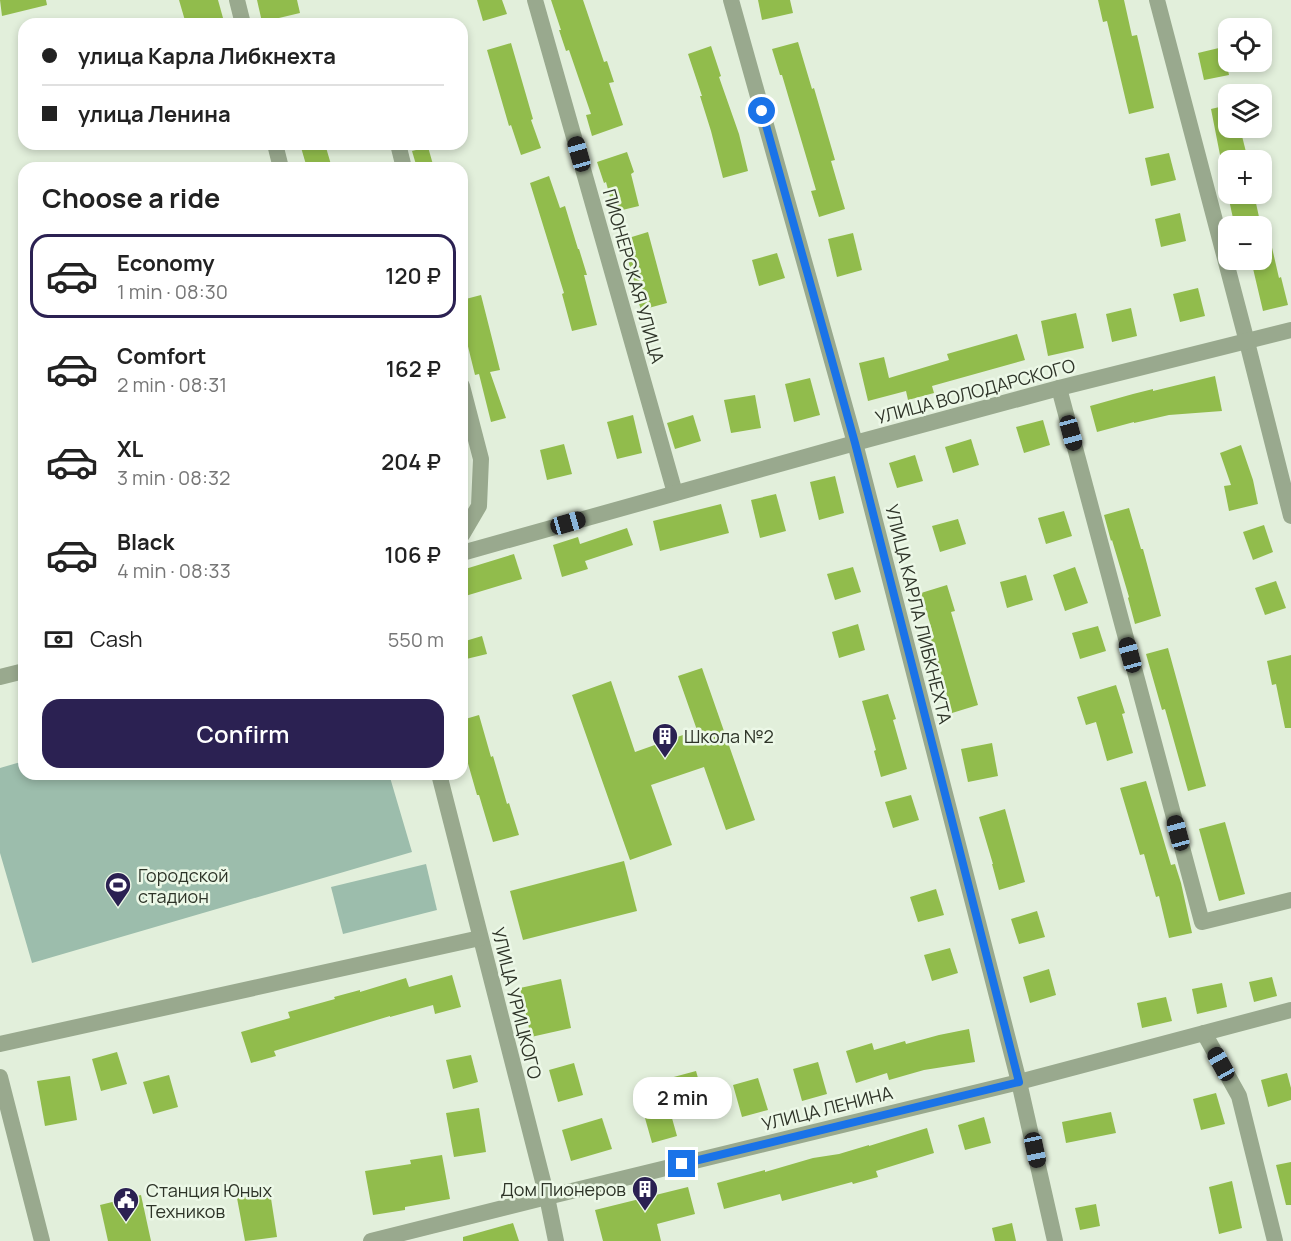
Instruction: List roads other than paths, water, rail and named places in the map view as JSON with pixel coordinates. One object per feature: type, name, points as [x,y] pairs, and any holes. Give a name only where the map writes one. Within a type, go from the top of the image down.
[{"type":"street","points":[[237,0],[242,18]]},
{"type":"street","name":"ПИОНЕРСКАЯ УЛИЦА","points":[[535,0],[675,493]]},
{"type":"street","name":"УЛИЦА КАРЛА ЛИБКНЕХТА","points":[[731,0],[855,443],[1019,1082],[1055,1241]]},
{"type":"street","points":[[1157,0],[1291,516]]},
{"type":"street","name":"УЛИЦА ВОЛОДАРСКОГО","points":[[468,550],[1059,388],[1291,330]]},
{"type":"street","points":[[1059,388],[1202,922],[1291,900]]},
{"type":"street","points":[[468,409],[481,459],[478,506],[468,524]]},
{"type":"street","points":[[0,677],[18,672]]},
{"type":"street","name":"УЛИЦА УРИЦКОГО","points":[[440,780],[547,1197],[556,1241]]},
{"type":"street","points":[[0,1044],[480,938]]},
{"type":"street","name":"УЛИЦА ЛЕНИНА","points":[[371,1241],[1019,1082],[1291,1010]]},
{"type":"street","points":[[1204,1033],[1239,1096],[1275,1241]]},
{"type":"street","points":[[0,1077],[42,1241]]},
{"type":"place","name":"Школа №2","points":[[665,759]]},
{"type":"place","name":"Городской стадион","points":[[118,908]]},
{"type":"place","name":"Дом Пионеров","points":[[645,1212]]},
{"type":"place","name":"Станция Юных Техников","points":[[126,1223]]}]
